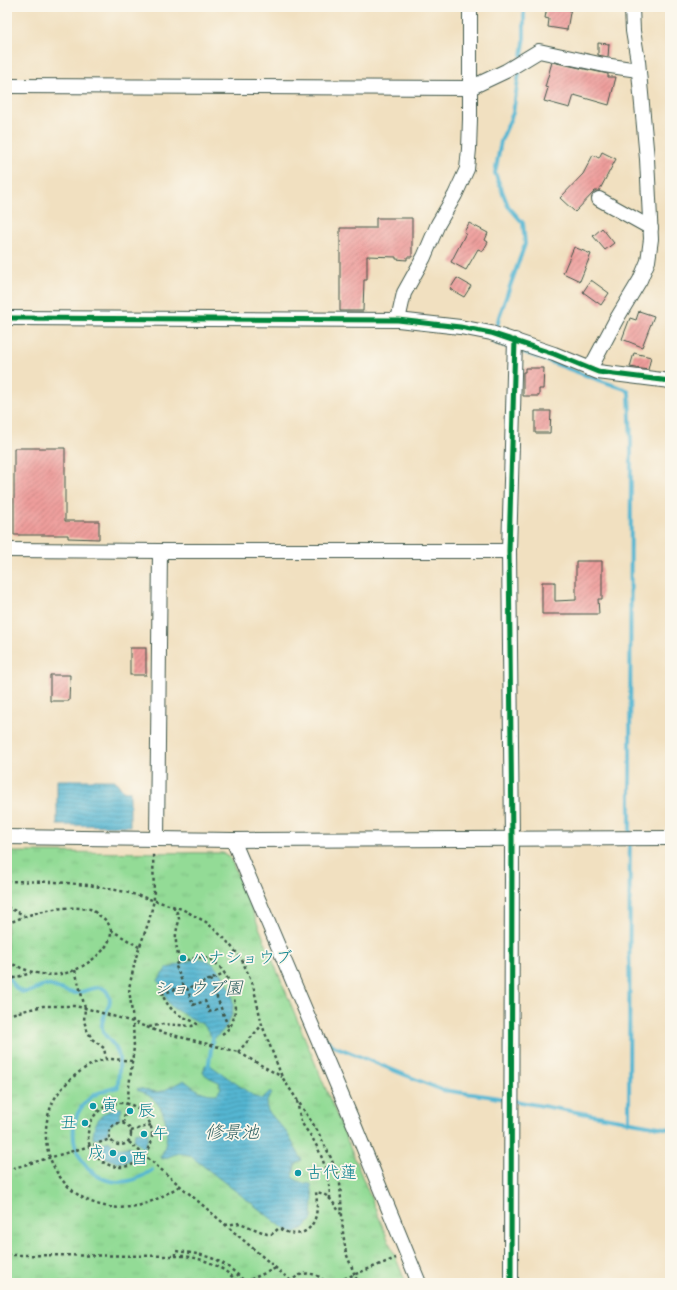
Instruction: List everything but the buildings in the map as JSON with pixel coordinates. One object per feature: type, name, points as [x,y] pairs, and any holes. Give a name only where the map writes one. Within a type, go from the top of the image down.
[{"type":"street","points":[[398,320],[404,293],[424,258],[438,224],[455,195],[467,169],[469,149],[470,7]]},
{"type":"street","points":[[590,369],[616,320],[640,280],[648,261],[651,239],[647,159],[632,7]]},
{"type":"street","points":[[7,86],[470,88],[506,71],[539,51],[604,65],[638,70]]},
{"type":"street","points":[[600,200],[650,228]]},
{"type":"street","points":[[7,318],[398,320],[466,328],[491,333],[554,354],[598,372],[670,381]]},
{"type":"street","points":[[511,1283],[512,839],[509,551],[515,340]]},
{"type":"street","points":[[7,550],[509,551]]},
{"type":"street","points":[[156,844],[160,551]]},
{"type":"street","points":[[7,837],[156,844],[233,840],[670,838]]},
{"type":"street","points":[[233,840],[355,1127],[419,1283]]},
{"type":"path","points":[[123,1123],[134,1047],[129,988],[133,967],[149,921],[154,900],[154,864],[156,844]]},
{"type":"path","points":[[7,881],[54,882],[89,885],[126,892],[182,909],[206,922],[225,939],[241,958],[253,985],[262,1025],[282,1077],[317,1130],[331,1158],[340,1183],[343,1233],[346,1253],[358,1283]]},
{"type":"path","points":[[173,906],[179,915],[179,923],[176,933],[179,963]]},
{"type":"path","points":[[7,907],[24,916]]},
{"type":"path","points":[[7,924],[24,916],[50,909],[70,907],[90,909],[104,918],[111,930],[139,947]]},
{"type":"path","points":[[7,961],[31,973],[50,976],[67,973],[81,968],[102,951],[109,941],[111,930]]},
{"type":"path","points":[[220,1008],[209,1012],[205,1001],[193,1005],[175,964],[194,957],[210,959],[219,966],[225,974],[233,993],[235,1009],[234,1020],[229,1030],[222,1034]]},
{"type":"path","points":[[75,970],[85,1008],[84,1021],[86,1030],[92,1039],[104,1048],[106,1059]]},
{"type":"path","points":[[7,980],[31,973]]},
{"type":"path","points":[[148,1028],[163,1024],[192,1026],[197,1024],[177,1014],[170,1008],[162,994],[225,974]]},
{"type":"path","points":[[210,979],[229,1030]]},
{"type":"path","points":[[7,1015],[43,1006],[74,1006],[99,1011],[157,1031],[238,1052],[282,1077]]},
{"type":"path","points":[[238,1052],[262,1025]]},
{"type":"path","points":[[132,1061],[106,1059],[86,1067],[64,1086],[51,1107],[46,1130],[50,1158],[60,1178],[73,1192],[85,1200],[103,1207],[121,1208],[136,1206],[153,1201],[180,1186]]},
{"type":"path","points":[[297,1101],[301,1122],[322,1156],[330,1187],[330,1199]]},
{"type":"path","points":[[115,1102],[127,1103],[137,1107],[146,1115],[151,1125],[153,1136],[151,1146],[145,1156],[137,1163],[126,1167],[115,1167],[104,1163],[95,1156],[90,1146],[88,1135],[90,1123],[104,1106],[115,1102]]},
{"type":"path","points":[[118,1123],[123,1123],[126,1124],[132,1135],[129,1142],[121,1146],[116,1145],[110,1138],[109,1134],[112,1127],[118,1123]]},
{"type":"path","points":[[131,1131],[151,1125]]},
{"type":"path","points":[[7,1170],[90,1146],[110,1138]]},
{"type":"path","points":[[129,1142],[276,1268],[290,1282],[301,1274],[308,1273],[315,1274],[326,1283]]},
{"type":"path","points":[[225,1225],[240,1223],[267,1234],[272,1234],[279,1228],[290,1234],[304,1232],[315,1221],[317,1199],[316,1192],[324,1193],[342,1214]]},
{"type":"path","points":[[175,1256],[175,1251],[194,1252],[210,1257],[234,1270],[245,1282],[276,1268]]},
{"type":"path","points":[[7,1255],[175,1256],[199,1259],[217,1265],[233,1276],[239,1283]]},
{"type":"path","points":[[333,1283],[399,1257]]},
{"type":"green space","points":[[7,852],[223,853],[230,857],[406,1283],[7,1283]]},
{"type":"water","points":[[57,780],[115,780],[123,791],[130,791],[130,826],[57,825]]},
{"type":"water","name":"ショウブ園","points":[[197,958],[208,960],[215,966],[226,980],[232,996],[233,1005],[229,1021],[215,1038],[211,1036],[204,1025],[174,1009],[169,1004],[158,980],[166,969]]},
{"type":"water","name":"修景池","points":[[205,1065],[210,1065],[255,1097],[261,1099],[270,1091],[272,1094],[266,1105],[268,1111],[287,1133],[302,1160],[295,1165],[293,1178],[303,1183],[311,1184],[313,1197],[312,1219],[304,1228],[295,1232],[286,1230],[189,1155],[178,1153],[163,1159],[160,1158],[167,1136],[164,1115],[154,1100],[137,1090],[138,1088],[156,1092],[163,1091],[184,1080],[199,1091],[207,1094],[217,1094],[221,1088],[219,1082],[203,1073]]},
{"type":"water","points":[[117,1108],[122,1108],[119,1120],[110,1125],[107,1135],[93,1139],[94,1128],[102,1115]]},
{"type":"water","points":[[148,1131],[148,1138],[144,1149],[134,1140],[135,1133]]},
{"type":"water","points":[[109,1141],[113,1146],[118,1148],[129,1146],[139,1155],[133,1159],[121,1162],[109,1159],[99,1152],[95,1146]]},
{"type":"waterway","points":[[522,56],[524,42],[524,7]]},
{"type":"waterway","points":[[520,67],[513,113],[501,141],[495,173],[508,206],[523,223],[525,244],[499,317],[494,342],[625,389],[629,392],[631,443],[629,1122]]},
{"type":"waterway","points":[[7,975],[16,988],[24,992],[46,985],[75,993],[94,988],[103,988],[106,991],[110,1000],[103,1019],[102,1028],[105,1035],[117,1049],[119,1057],[118,1087],[98,1093],[82,1107],[74,1124],[75,1143],[82,1160],[94,1173],[110,1181],[130,1181],[152,1170]]},
{"type":"waterway","points":[[321,1035],[334,1046],[442,1090],[487,1096],[670,1129]]},
{"type":"waterway","points":[[208,1069],[213,1037]]},
{"type":"cycle path","points":[[7,318],[398,320],[460,327],[491,333],[554,354],[598,372],[670,381]]},
{"type":"cycle path","points":[[511,1283],[512,839],[509,551],[515,340]]},
{"type":"place","name":"ハナショウブ","points":[[183,958]]},
{"type":"place","name":"寅","points":[[93,1106]]},
{"type":"place","name":"辰","points":[[130,1111]]},
{"type":"place","name":"丑","points":[[85,1123]]},
{"type":"place","name":"午","points":[[144,1134]]},
{"type":"place","name":"戌","points":[[113,1153]]},
{"type":"place","name":"酉","points":[[123,1159]]},
{"type":"place","name":"古代蓮","points":[[298,1173]]}]
